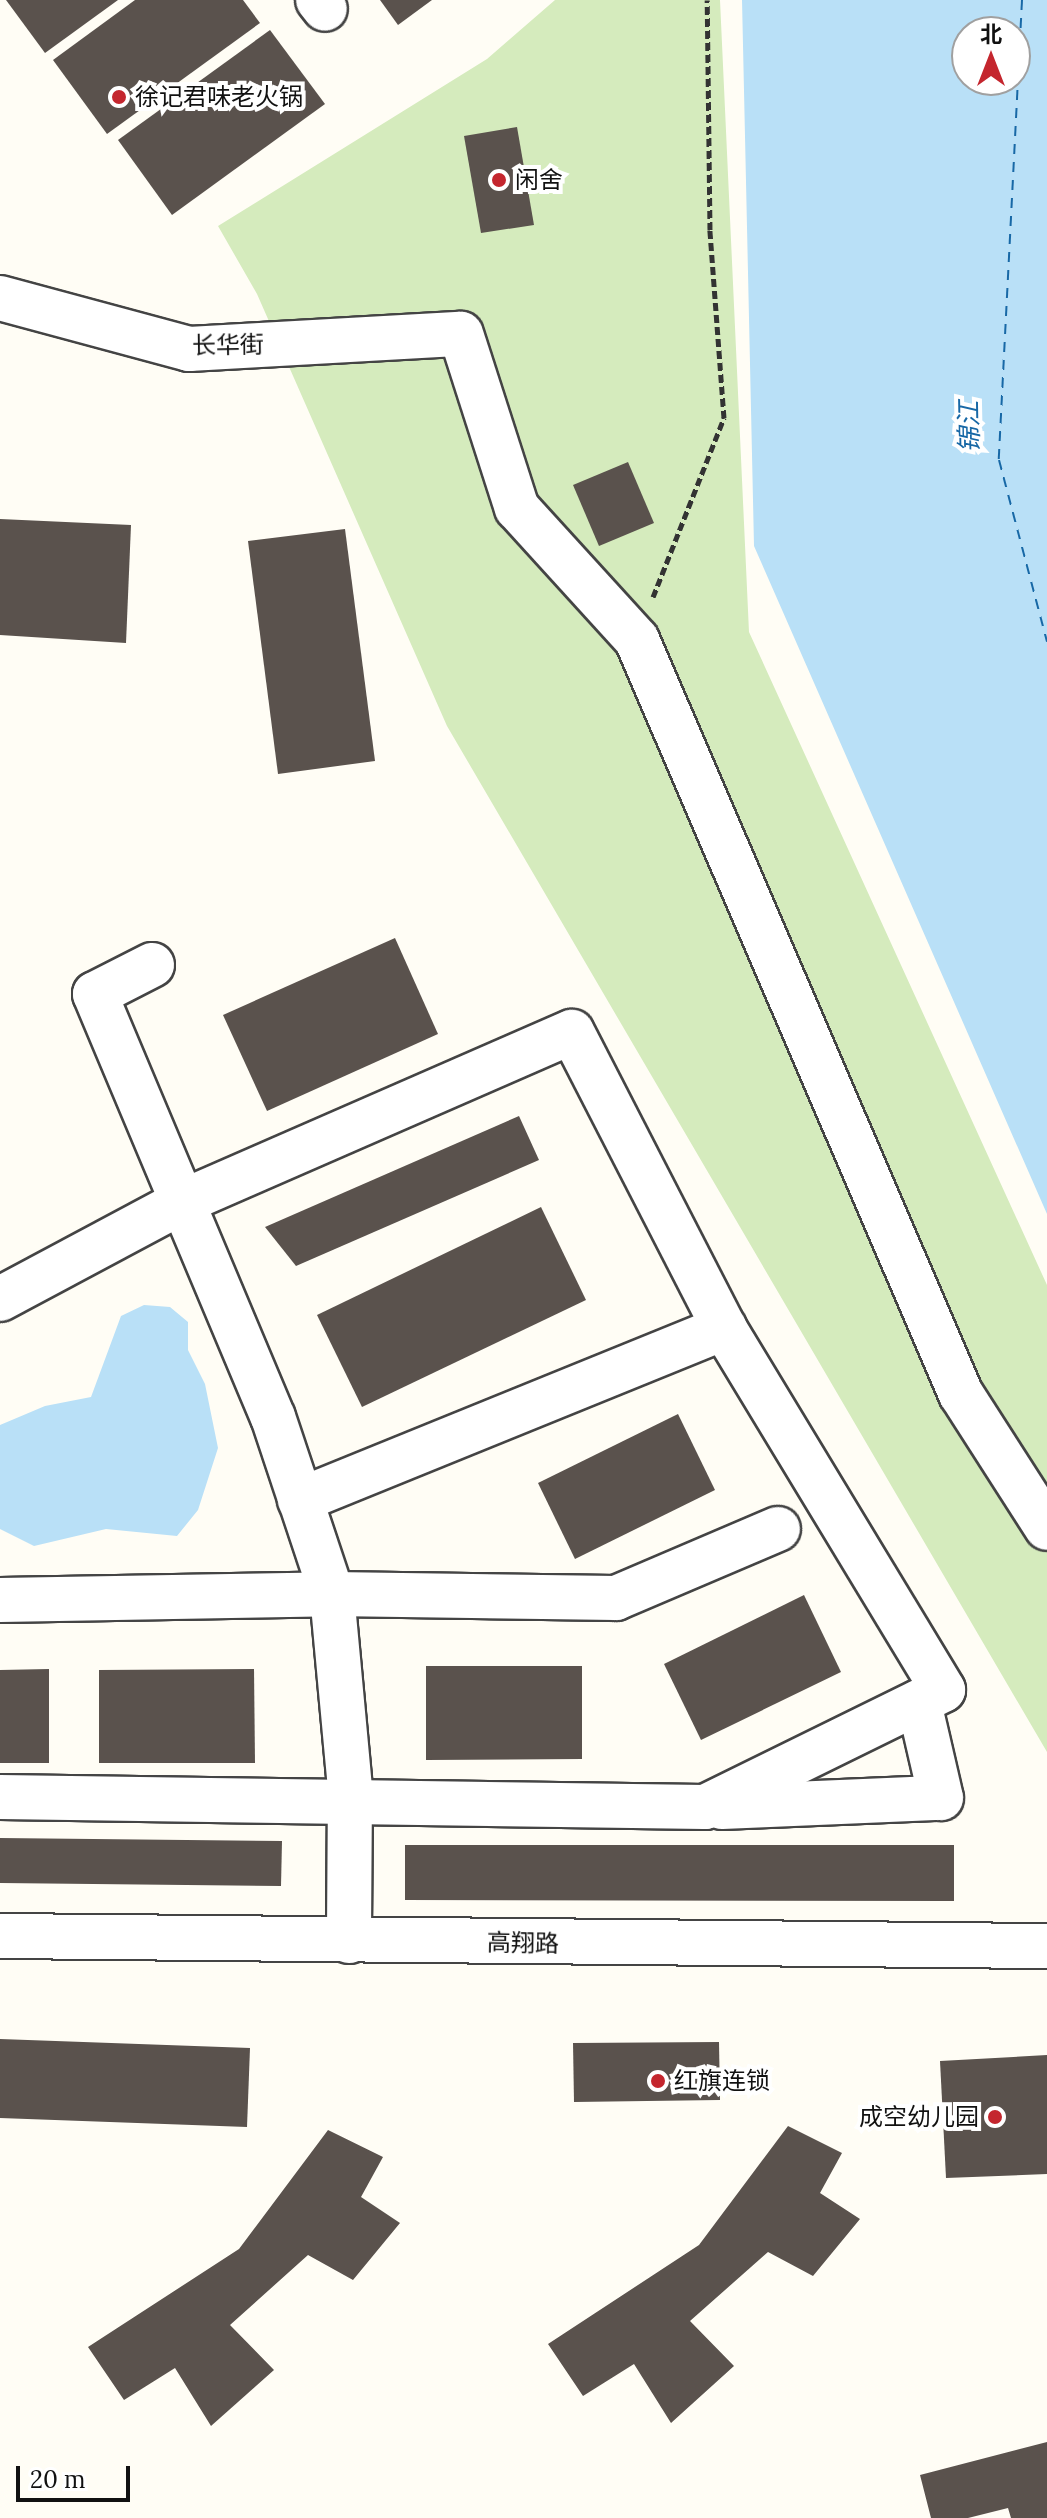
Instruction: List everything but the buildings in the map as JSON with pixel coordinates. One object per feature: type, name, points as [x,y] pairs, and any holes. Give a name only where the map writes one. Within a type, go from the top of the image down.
[{"type":"street","name":"长华街","points":[[0,298],[189,349],[461,334],[517,508],[637,640]]},
{"type":"street","points":[[637,640],[961,1394],[1047,1528]]},
{"type":"street","points":[[152,965],[95,994],[273,1417],[332,1594],[350,1800],[349,1941]]},
{"type":"street","points":[[5,1284],[182,1202],[572,1032],[724,1328],[943,1690],[705,1807]]},
{"type":"street","points":[[300,1500],[724,1328]]},
{"type":"street","points":[[0,1600],[332,1594],[616,1598],[778,1529]]},
{"type":"street","points":[[0,1797],[705,1807],[941,1798],[919,1703]]},
{"type":"street","name":"高翔路","points":[[0,1936],[1047,1946]]},
{"type":"path","points":[[637,640],[724,418],[710,230],[707,0]]},
{"type":"green space","points":[[555,0],[720,0],[749,632],[1047,1285],[1047,1752],[447,726],[257,294],[218,226],[487,59]]},
{"type":"water","name":"锦江","points":[[742,0],[1047,0],[1047,1214],[754,546]]},
{"type":"water","points":[[144,1305],[170,1307],[188,1322],[188,1350],[205,1384],[218,1448],[198,1510],[177,1536],[106,1529],[34,1546],[0,1529],[0,1425],[45,1406],[91,1397],[121,1316]]},
{"type":"ferry route","points":[[1022,0],[999,460],[1047,642]]},
{"type":"place","name":"徐记君味老火锅","points":[[119,97]]},
{"type":"place","name":"闲舍","points":[[499,180]]},
{"type":"place","name":"红旗连锁","points":[[658,2081]]},
{"type":"place","name":"成空幼儿园","points":[[995,2117]]}]
